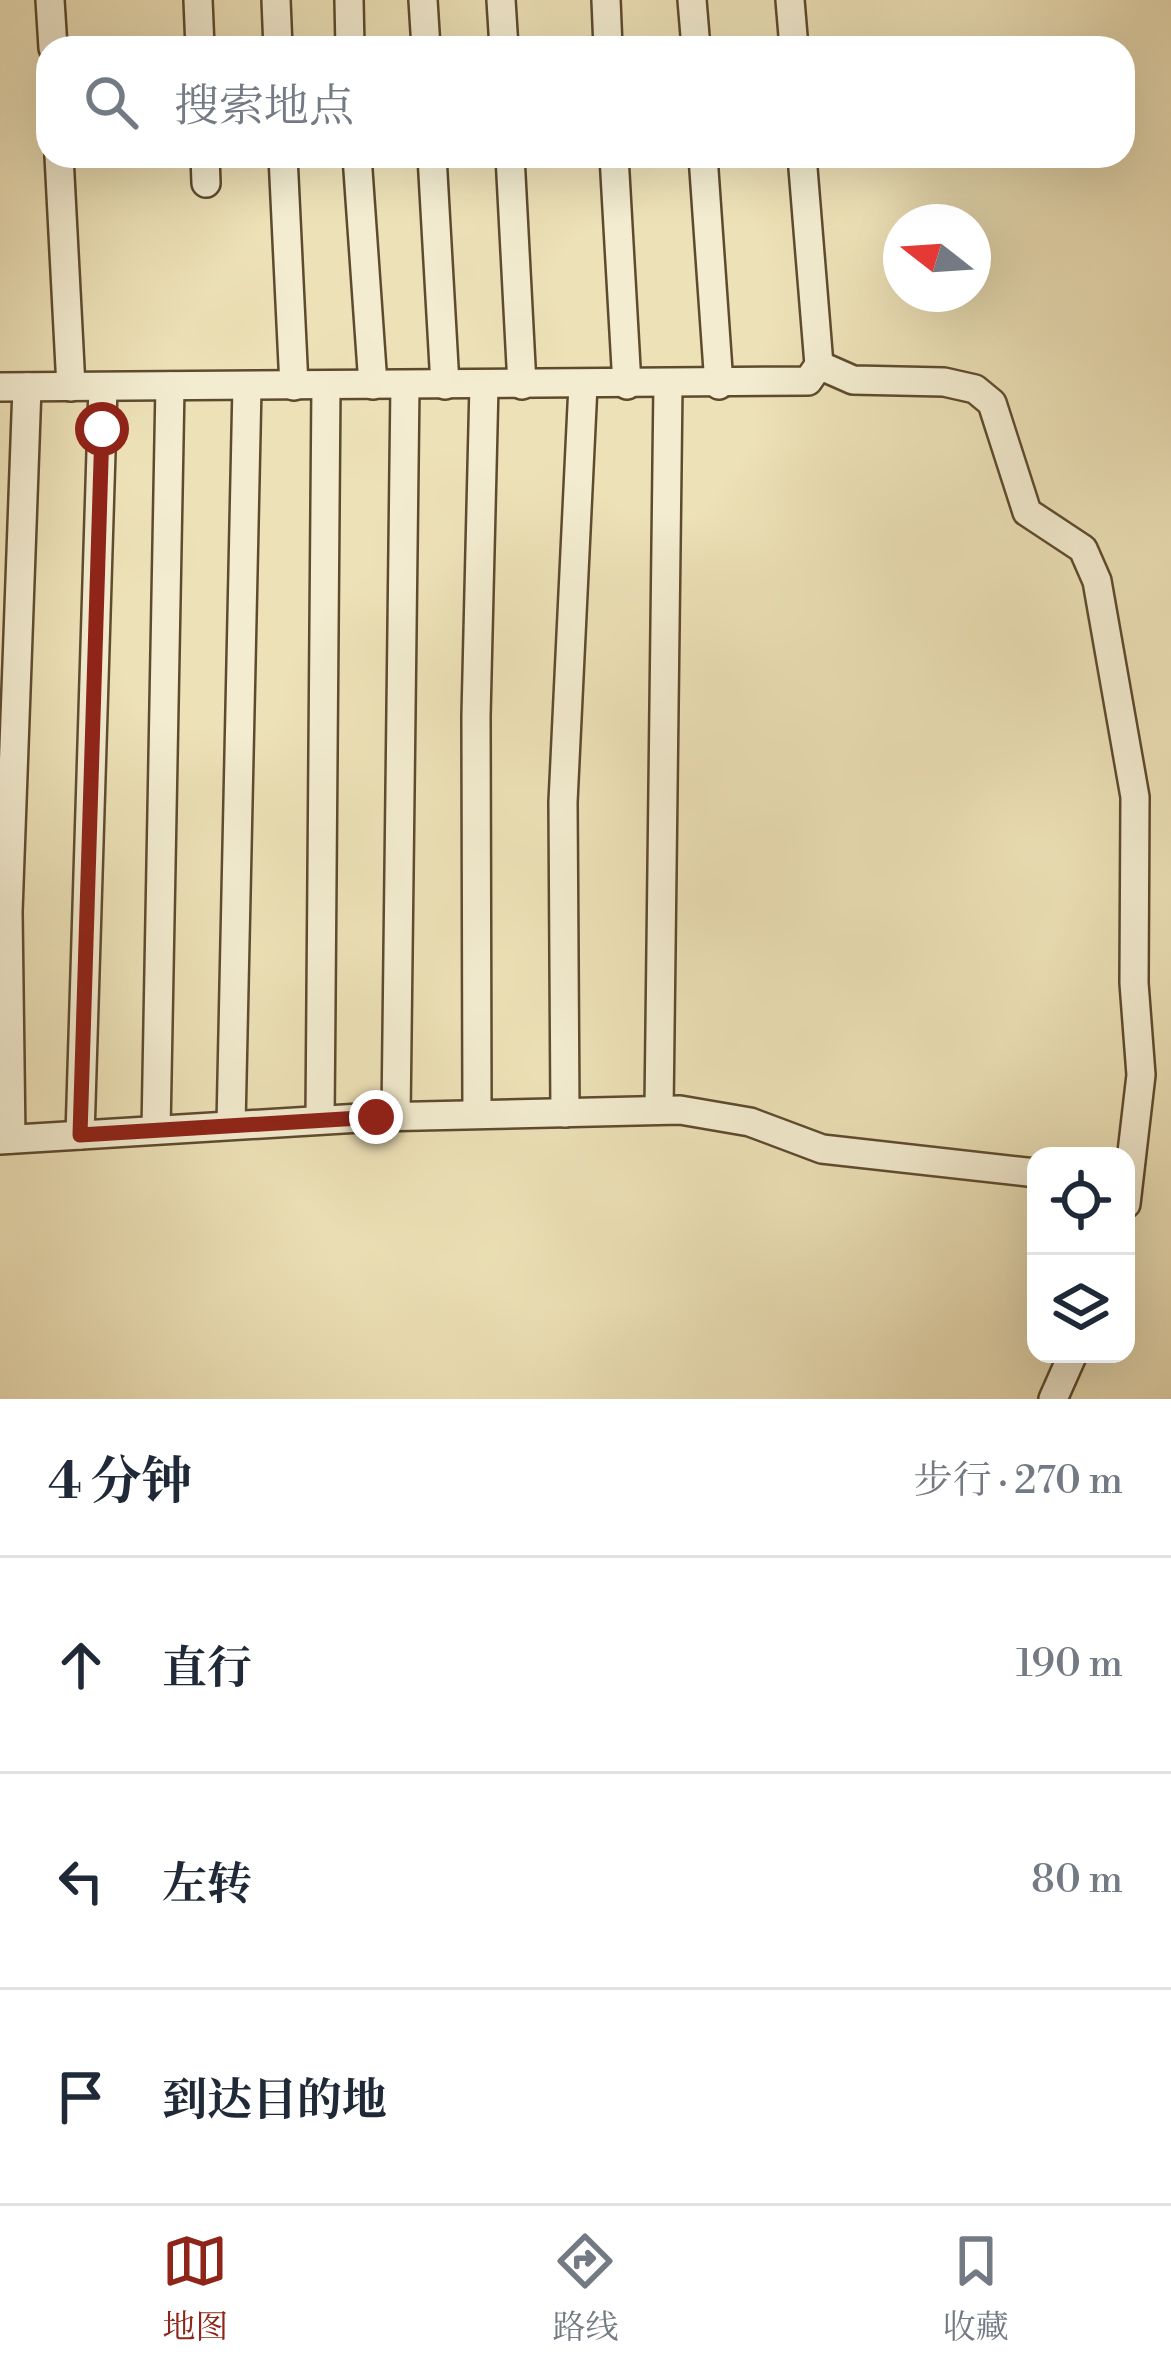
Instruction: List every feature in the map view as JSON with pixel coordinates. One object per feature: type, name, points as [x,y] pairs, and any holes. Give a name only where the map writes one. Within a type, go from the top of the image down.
[{"type":"street","points":[[50,0],[52,36]]},
{"type":"street","points":[[198,0],[200,36]]},
{"type":"street","points":[[276,0],[278,36]]},
{"type":"street","points":[[349,0],[350,36]]},
{"type":"street","points":[[423,0],[424,36]]},
{"type":"street","points":[[501,0],[503,36]]},
{"type":"street","points":[[606,0],[608,36]]},
{"type":"street","points":[[692,0],[695,36]]},
{"type":"street","points":[[790,0],[793,36]]},
{"type":"street","points":[[60,168],[71,387]]},
{"type":"street","points":[[284,168],[294,386]]},
{"type":"street","points":[[358,168],[373,385]]},
{"type":"street","points":[[433,168],[445,386]]},
{"type":"street","points":[[511,168],[522,385]]},
{"type":"street","points":[[615,168],[627,385]]},
{"type":"street","points":[[704,168],[719,385]]},
{"type":"street","points":[[803,168],[819,364],[808,381],[7,386],[6,1140],[396,1116],[659,1110],[750,1122],[822,1149],[867,1157],[1027,1172]]},
{"type":"street","points":[[819,364],[853,380],[944,382],[975,389],[992,403],[1012,479],[1027,512],[1083,550],[1096,580],[1135,797],[1134,983],[1142,1075],[1133,1147]]},
{"type":"street","points":[[320,1120],[326,385]]},
{"type":"street","points":[[565,1113],[563,802],[583,385]]},
{"type":"street","points":[[659,1110],[668,385]]},
{"type":"street","points":[[157,1130],[170,386]]},
{"type":"street","points":[[232,1125],[248,386]]},
{"type":"street","points":[[396,1116],[405,386]]},
{"type":"street","points":[[477,1114],[476,716],[484,386]]},
{"type":"street","points":[[80,1135],[103,387]]},
{"type":"street","points":[[1053,1399],[1069,1363]]},
{"type":"route","points":[[102,429],[80,1135],[376,1117]]}]
